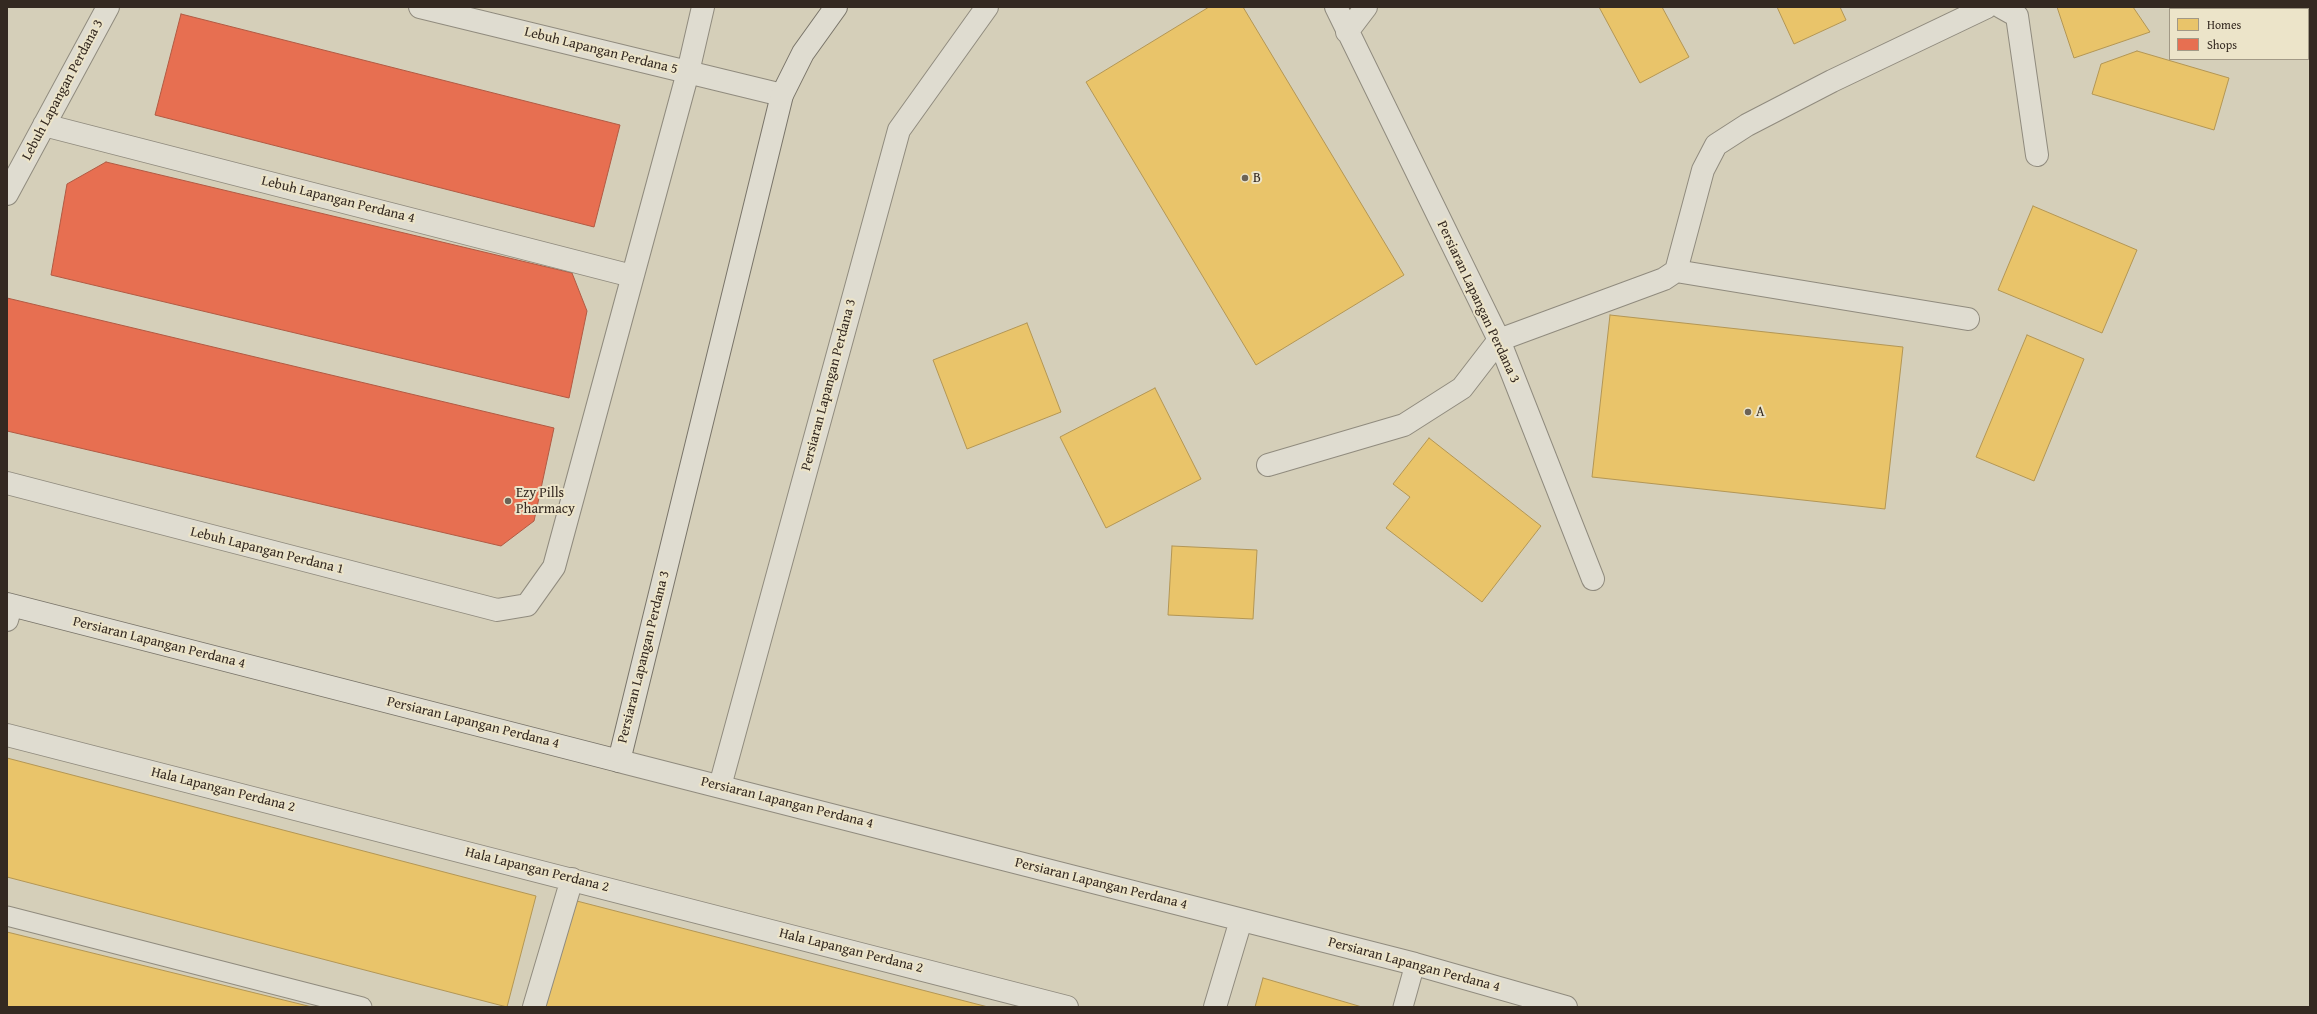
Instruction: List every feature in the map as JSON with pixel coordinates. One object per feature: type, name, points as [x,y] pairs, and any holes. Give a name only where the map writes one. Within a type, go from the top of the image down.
[{"type":"street","name":"Lebuh Lapangan Perdana 3","points":[[7,194],[108,7]]},
{"type":"street","points":[[632,276],[688,72],[703,7]]},
{"type":"street","name":"Persiaran Lapangan Perdana 3","points":[[619,761],[782,95],[803,52],[836,7]]},
{"type":"street","name":"Persiaran Lapangan Perdana 3","points":[[720,786],[899,130],[988,7]]},
{"type":"street","name":"Persiaran Lapangan Perdana 3","points":[[1336,7],[1499,340],[1593,579]]},
{"type":"street","points":[[1347,32],[1366,7]]},
{"type":"street","points":[[1268,465],[1404,425],[1462,388],[1499,340],[1664,279],[1676,271],[1703,170],[1716,145],[1747,125],[1832,81],[1987,7]]},
{"type":"street","points":[[2002,7],[2017,16],[2037,154]]},
{"type":"street","name":"Lebuh Lapangan Perdana 5","points":[[427,8],[782,95]]},
{"type":"street","name":"Lebuh Lapangan Perdana 4","points":[[44,125],[632,276]]},
{"type":"street","points":[[1676,271],[1968,319]]},
{"type":"street","name":"Lebuh Lapangan Perdana 1","points":[[7,484],[497,610],[527,605],[554,567],[632,276]]},
{"type":"street","name":"Persiaran Lapangan Perdana 4","points":[[8,610],[720,786],[1415,964],[1566,1007]]},
{"type":"street","name":"Hala Lapangan Perdana 2","points":[[7,735],[1067,1007]]},
{"type":"street","points":[[534,1007],[572,879]]},
{"type":"street","points":[[1215,1007],[1241,920]]},
{"type":"lane","points":[[7,916],[362,1007]]},
{"type":"lane","points":[[1403,1007],[1415,964]]},
{"type":"building: Homes","name":"B","points":[[1209,7],[1243,7],[1404,275],[1256,365],[1086,82]]},
{"type":"building: Homes","points":[[1599,7],[1662,7],[1689,57],[1640,83]]},
{"type":"building: Homes","points":[[1777,7],[1840,7],[1846,20],[1794,44]]},
{"type":"building: Homes","points":[[2057,7],[2133,7],[2150,32],[2074,58]]},
{"type":"building: Homes","points":[[2137,51],[2229,78],[2214,130],[2092,94],[2101,64]]},
{"type":"building: Homes","points":[[2033,206],[2137,250],[2102,333],[1998,290]]},
{"type":"building: Homes","name":"A","points":[[1610,315],[1903,347],[1885,509],[1592,477]]},
{"type":"building: Homes","points":[[1027,323],[1061,412],[967,449],[933,360]]},
{"type":"building: Homes","points":[[2027,335],[2084,359],[2034,481],[1976,457]]},
{"type":"building: Homes","points":[[1155,388],[1201,479],[1106,528],[1060,437]]},
{"type":"building: Homes","points":[[1429,438],[1541,526],[1482,602],[1386,528],[1410,497],[1393,484]]},
{"type":"building: Homes","points":[[1172,546],[1257,550],[1253,619],[1168,615]]},
{"type":"building: Homes","points":[[7,758],[536,896],[507,1007],[7,877]]},
{"type":"building: Homes","points":[[569,899],[988,1007],[541,1007]]},
{"type":"building: Homes","points":[[7,932],[312,1007],[7,1007]]},
{"type":"building: Homes","points":[[1263,978],[1362,1007],[1255,1007]]},
{"type":"building: Shops","points":[[181,14],[620,125],[594,227],[155,115]]},
{"type":"building: Shops","points":[[106,162],[572,273],[587,311],[569,398],[51,275],[67,184]]},
{"type":"building: Shops","points":[[7,298],[554,428],[534,521],[501,546],[7,431]]},
{"type":"place","name":"B","points":[[1245,178]]},
{"type":"place","name":"A","points":[[1748,412]]},
{"type":"place","name":"Ezy Pills Pharmacy","points":[[508,501]]}]
